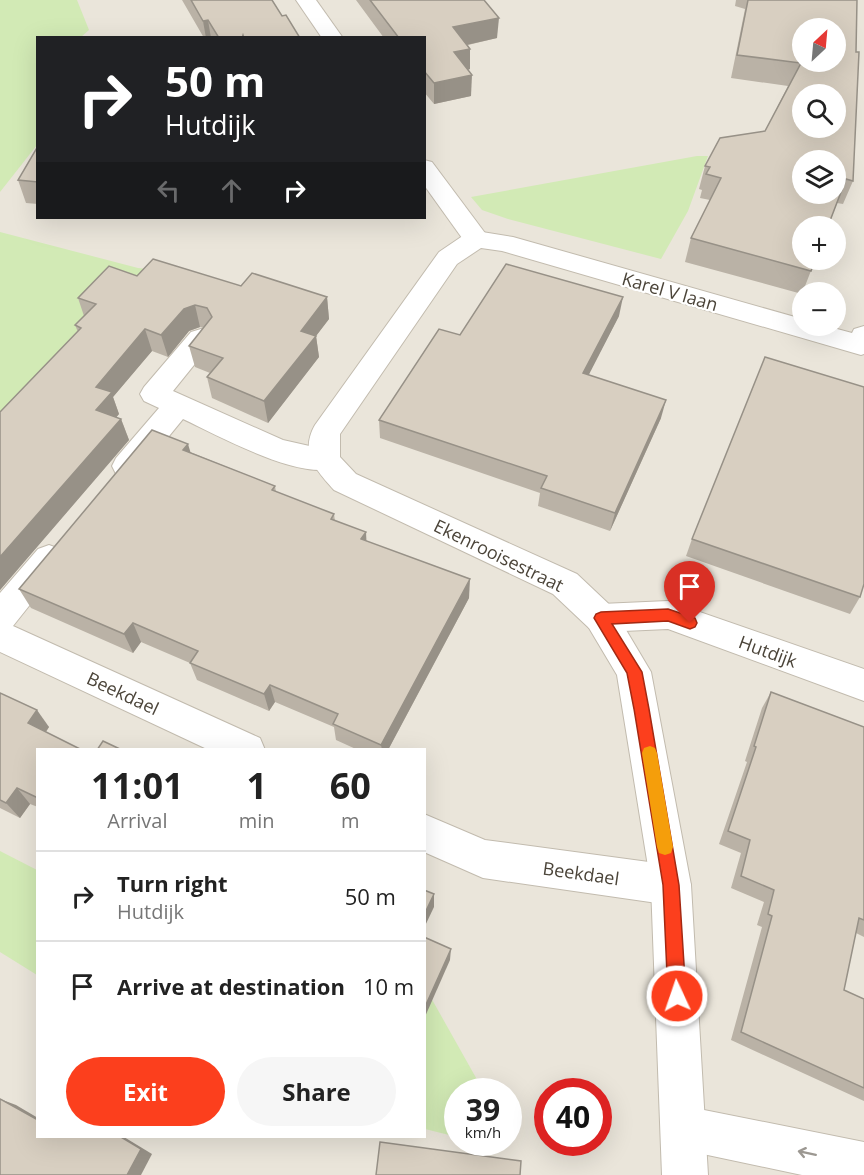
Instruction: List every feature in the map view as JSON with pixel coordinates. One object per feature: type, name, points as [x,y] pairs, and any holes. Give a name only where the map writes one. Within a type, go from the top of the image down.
[{"type":"street","points":[[306,0],[332,36]]},
{"type":"street","points":[[201,339],[154,394],[277,450],[325,460],[325,433],[448,258],[476,239],[426,170]]},
{"type":"street","name":"Karel V laan","points":[[476,239],[504,243],[863,342]]},
{"type":"street","points":[[111,484],[178,405]]},
{"type":"street","name":"Ekenrooisestraat","points":[[325,460],[345,482],[565,584],[601,618],[634,672],[671,885],[685,1175]]},
{"type":"street","points":[[0,617],[67,537]]},
{"type":"street","name":"Hutdijk","points":[[601,618],[668,615],[864,686]]},
{"type":"street","name":"Beekdael","points":[[0,636],[243,748]]},
{"type":"street","name":"Beekdael","points":[[426,833],[483,859],[671,885]]},
{"type":"street","points":[[684,1128],[864,1165]]},
{"type":"shaded area","points":[[0,0],[864,0],[864,1175],[0,1175]]},
{"type":"green space","points":[[0,0],[77,0],[89,30],[82,36],[36,36],[36,146],[0,192]]},
{"type":"green space","points":[[697,156],[708,156],[688,211],[661,259],[508,219],[482,210],[471,197]]},
{"type":"green space","points":[[0,232],[138,268],[179,272],[0,429]]},
{"type":"green space","points":[[0,851],[36,869],[36,974],[0,952]]},
{"type":"green space","points":[[426,994],[430,996],[476,1078],[444,1078],[444,1134],[426,1129]]},
{"type":"building","points":[[191,0],[272,0],[282,16],[286,15],[299,36],[218,36],[208,20],[203,21]]},
{"type":"building","points":[[370,0],[484,0],[499,18],[453,27],[470,49],[454,52],[472,75],[434,83],[426,73],[426,36],[397,36]]},
{"type":"building","points":[[748,0],[857,0],[856,52],[859,52],[853,181],[846,179],[846,150],[792,150],[792,204],[836,204],[832,216],[792,216],[792,266],[691,238],[721,178],[706,174],[710,167],[705,166],[720,138],[765,131],[796,72],[846,72],[846,18],[792,18],[792,62],[737,55]]},
{"type":"building","points":[[36,149],[36,182],[18,180]]},
{"type":"building","points":[[153,259],[241,286],[252,273],[327,297],[301,331],[316,336],[264,401],[207,377],[223,358],[189,346],[212,317],[207,308],[195,305],[184,309],[161,335],[145,329],[96,387],[112,392],[96,410],[121,419],[0,557],[0,412],[81,328],[75,325],[96,304],[78,298],[109,266],[137,276]]},
{"type":"building","points":[[506,264],[623,297],[583,373],[666,400],[615,513],[541,488],[547,476],[379,420],[439,329],[460,335]]},
{"type":"building","points":[[765,357],[864,387],[864,584],[860,597],[692,539]]},
{"type":"building","points":[[152,430],[188,444],[183,450],[275,486],[272,490],[334,514],[331,519],[366,532],[361,539],[470,579],[381,745],[333,724],[338,714],[270,685],[264,694],[190,663],[198,651],[133,623],[124,634],[19,589]]},
{"type":"building","points":[[771,692],[864,727],[864,920],[859,918],[844,990],[864,999],[864,1088],[741,1032],[772,916],[768,914],[774,890],[741,876],[750,840],[728,831],[756,747],[754,746]]},
{"type":"building","points":[[0,693],[37,710],[28,723],[78,748],[36,748],[36,797],[17,788],[6,803],[0,800]]},
{"type":"building","points":[[103,741],[118,748],[98,748]]},
{"type":"building","points":[[426,891],[434,894],[426,911]]},
{"type":"building","points":[[426,938],[451,949],[426,1005]]},
{"type":"building","points":[[0,1099],[36,1119],[36,1138],[123,1138],[141,1149],[127,1175],[0,1175]]},
{"type":"building","points":[[380,1142],[444,1151],[444,1156],[484,1156],[521,1161],[520,1175],[376,1175]]},
{"type":"slow traffic","points":[[650,753],[665,847]]},
{"type":"route","points":[[677,996],[671,885],[642,709],[634,672],[601,618],[668,615],[690,623]]}]
